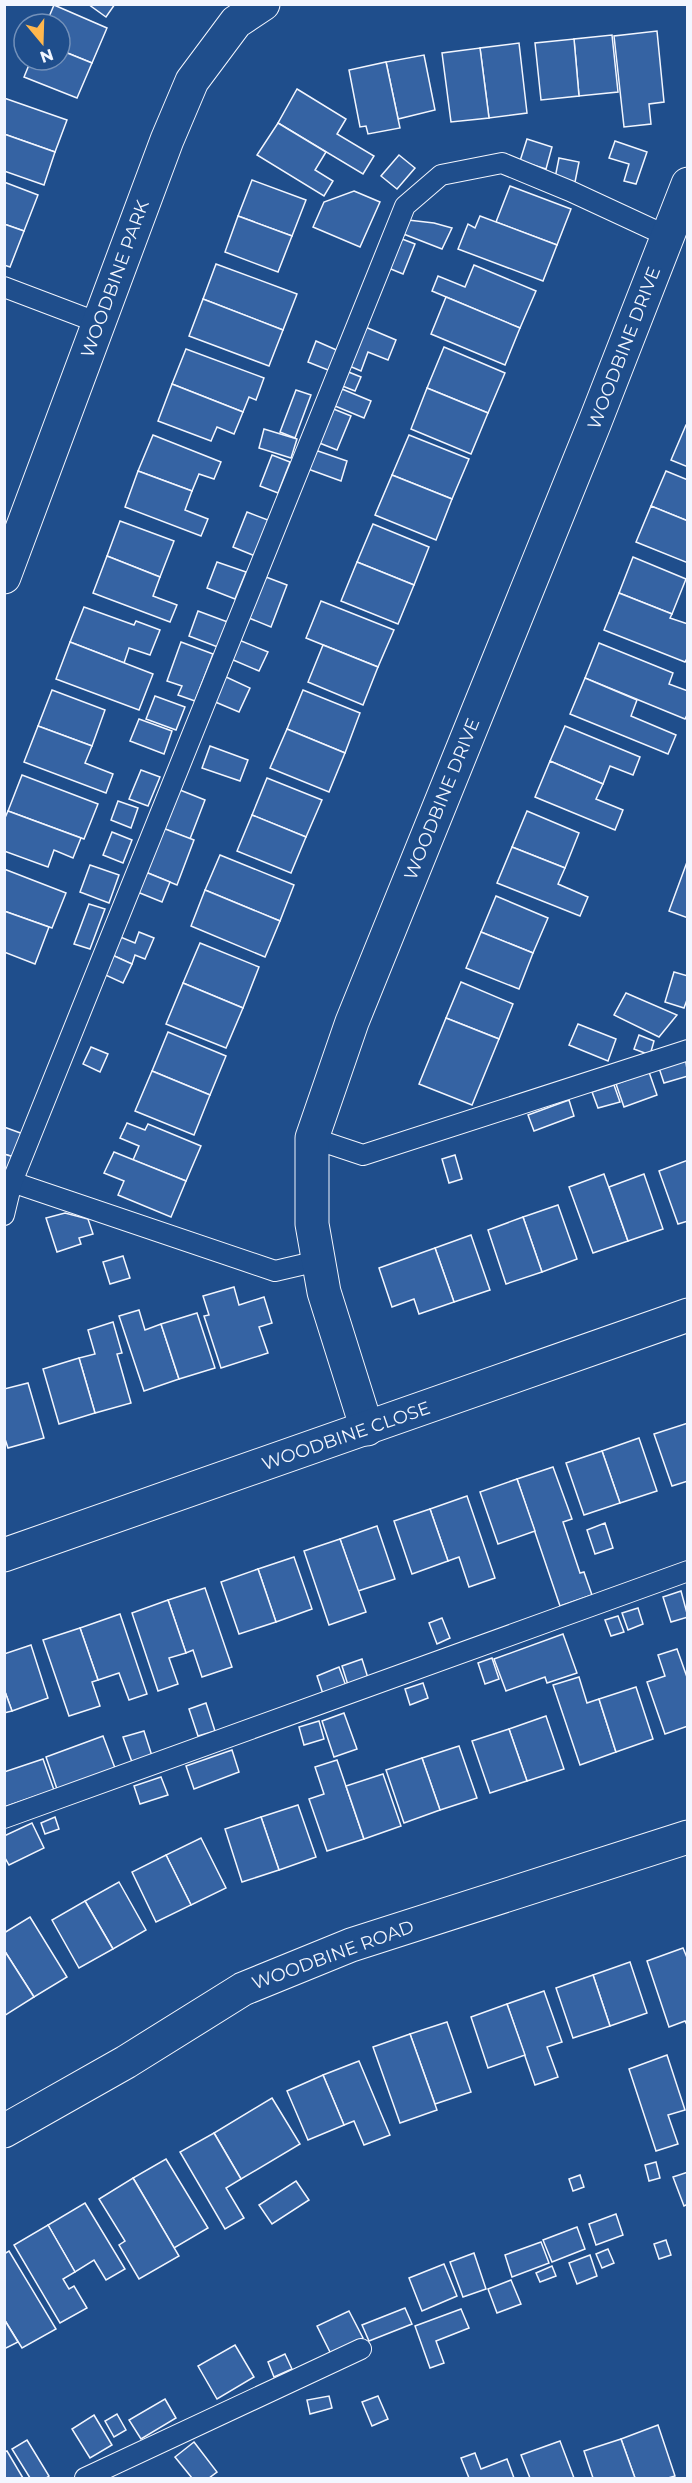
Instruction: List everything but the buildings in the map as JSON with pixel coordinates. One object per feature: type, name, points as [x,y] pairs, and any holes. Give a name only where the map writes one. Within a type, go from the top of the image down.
[{"type":"street","name":"WOODBINE PARK","points":[[4,577],[167,140],[192,81],[236,22],[263,4]]},
{"type":"street","name":"WOODBINE DRIVE","points":[[367,1429],[324,1292],[318,1261],[312,1224],[312,1138],[352,1022],[591,433],[687,184]]},
{"type":"street","name":"WOODBINE CLOSE","points":[[4,1555],[687,1315]]},
{"type":"street","name":"WOODBINE ROAD","points":[[4,2132],[126,2062],[243,1989],[351,1945],[687,1837]]},
{"type":"lane","points":[[4,1215],[12,1182],[405,206],[441,175],[502,163],[667,236]]},
{"type":"lane","points":[[4,287],[99,323]]},
{"type":"lane","points":[[312,1138],[363,1155],[687,1050]]},
{"type":"lane","points":[[12,1182],[275,1271],[318,1261]]},
{"type":"lane","points":[[4,1818],[687,1571]]},
{"type":"lane","points":[[85,2478],[361,2349]]}]
